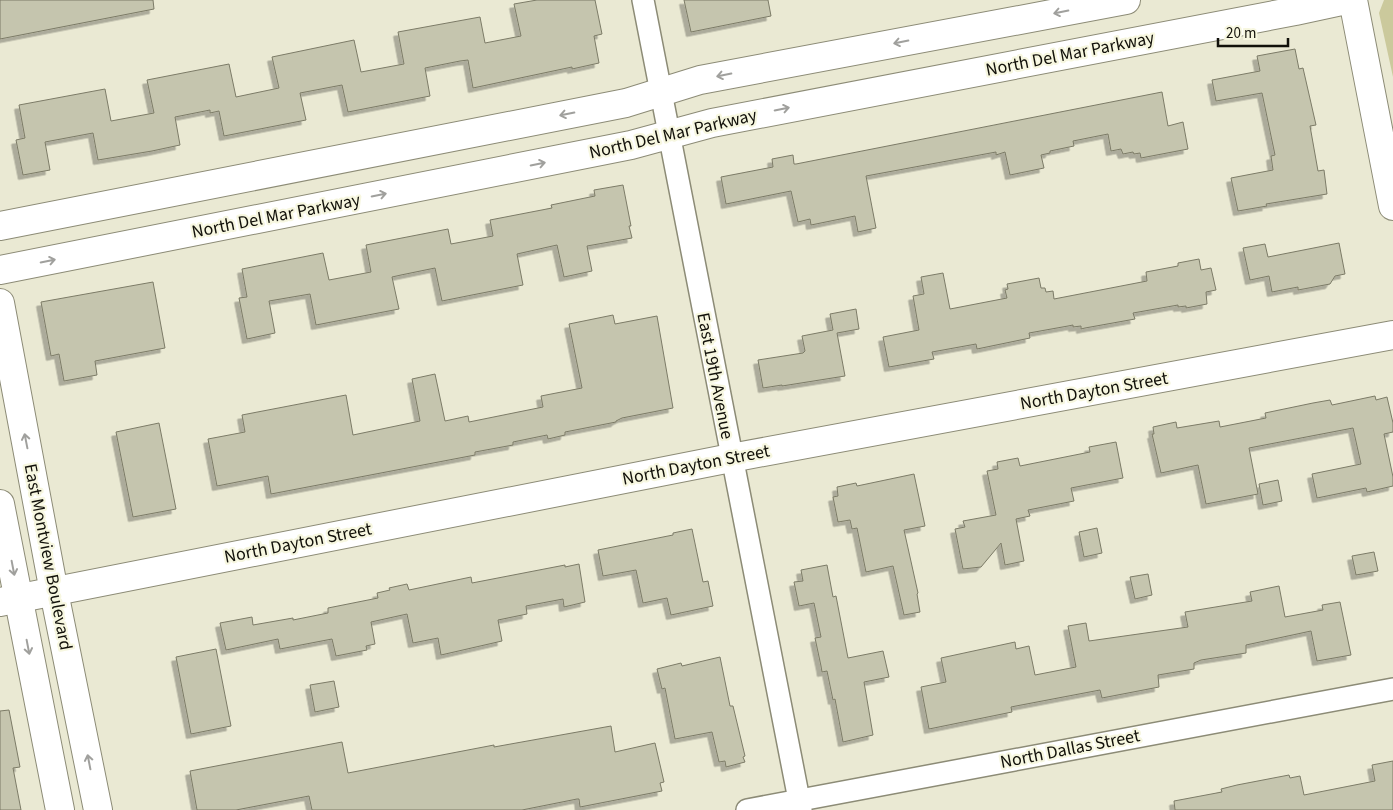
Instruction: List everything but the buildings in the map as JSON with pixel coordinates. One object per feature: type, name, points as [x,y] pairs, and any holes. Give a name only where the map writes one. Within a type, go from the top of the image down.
[{"type":"street","name":"East 19th Avenue","points":[[643,0],[800,805]]},
{"type":"street","points":[[0,226],[626,103],[700,80],[1126,0]]},
{"type":"street","name":"North Del Mar Parkway","points":[[0,270],[621,147],[721,121],[1346,0]]},
{"type":"street","points":[[1353,0],[1393,206]]},
{"type":"street","name":"East Montview Boulevard","points":[[0,303],[54,592],[98,810]]},
{"type":"street","name":"North Dayton Street","points":[[9,600],[731,458],[1393,335]]},
{"type":"street","name":"East Montview Boulevard","points":[[0,504],[9,600],[60,810]]},
{"type":"street","name":"North Dallas Street","points":[[747,810],[800,805],[1393,689]]},
{"type":"shaded area","points":[[1384,0],[1393,0],[1393,77],[1379,13]]}]
